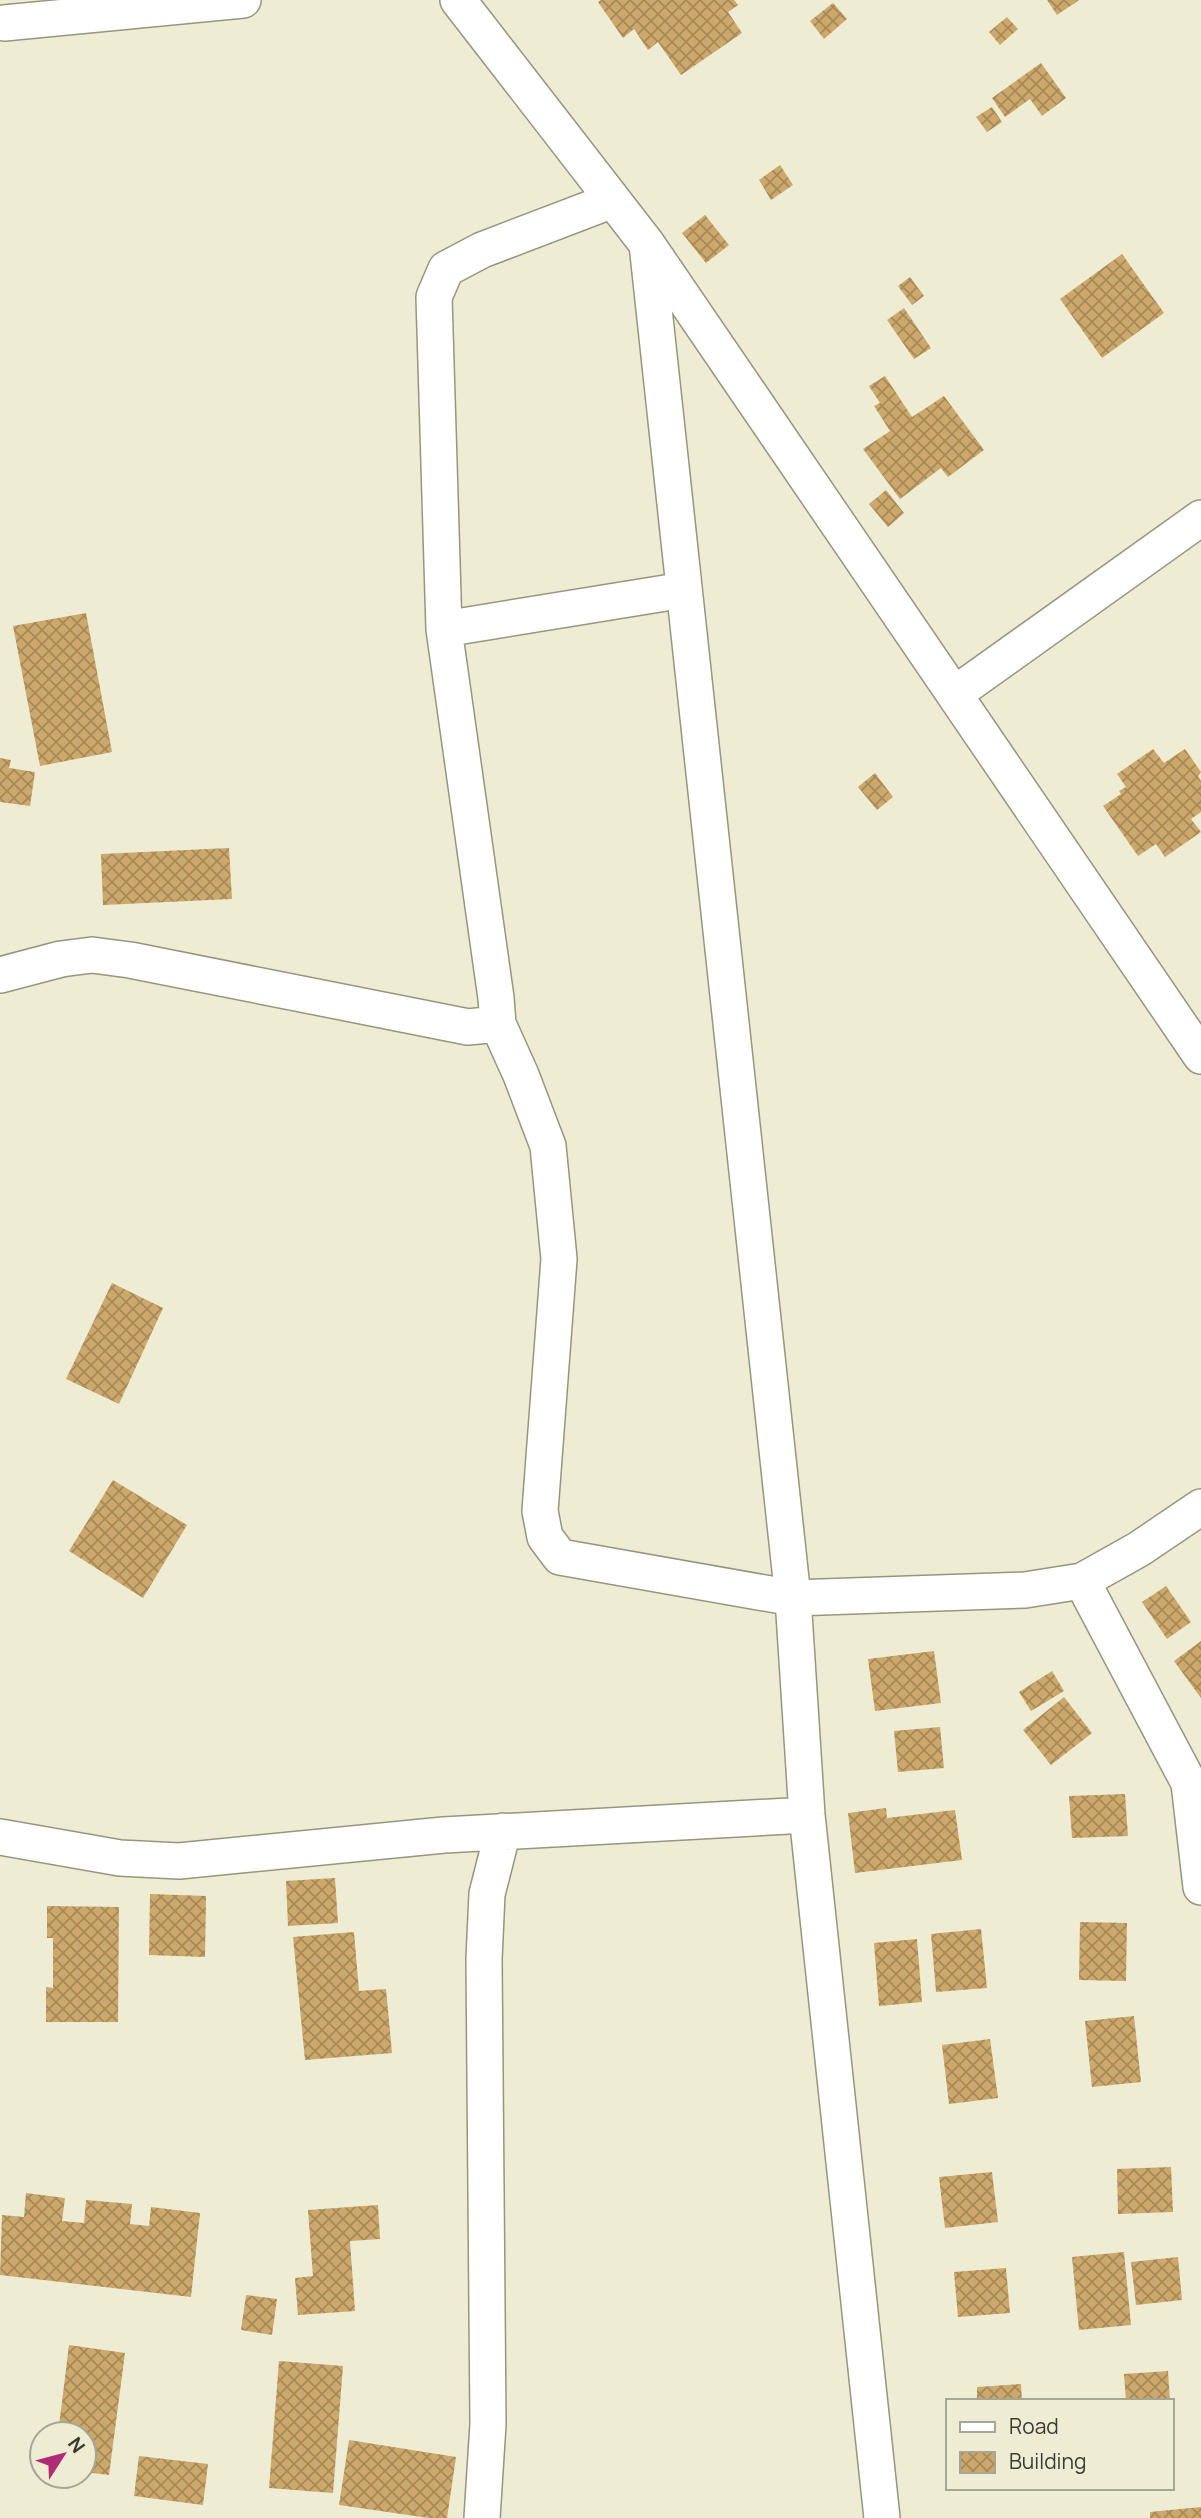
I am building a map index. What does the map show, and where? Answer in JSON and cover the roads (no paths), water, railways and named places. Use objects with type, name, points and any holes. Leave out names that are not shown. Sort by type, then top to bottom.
[{"type":"street","points":[[4,23],[243,0]]},
{"type":"street","points":[[458,0],[647,244],[956,693],[1201,1056]]},
{"type":"street","points":[[613,200],[482,250],[446,269],[434,297],[444,629],[498,1024],[548,1146],[559,1259],[540,1511],[545,1537],[560,1557],[793,1598],[1025,1590],[1082,1581],[1139,1549],[1201,1507]]},
{"type":"street","points":[[647,244],[793,1598],[807,1815],[882,2518]]},
{"type":"street","points":[[956,693],[1201,518]]},
{"type":"street","points":[[444,629],[684,590]]},
{"type":"street","points":[[0,975],[61,959],[92,956],[131,960],[468,1027],[498,1024]]},
{"type":"street","points":[[1082,1581],[1195,1791],[1201,1887]]},
{"type":"street","points":[[0,1837],[120,1858],[179,1861],[503,1831],[807,1815]]},
{"type":"street","points":[[482,2518],[488,2424],[484,1959],[487,1894],[503,1831]]}]
